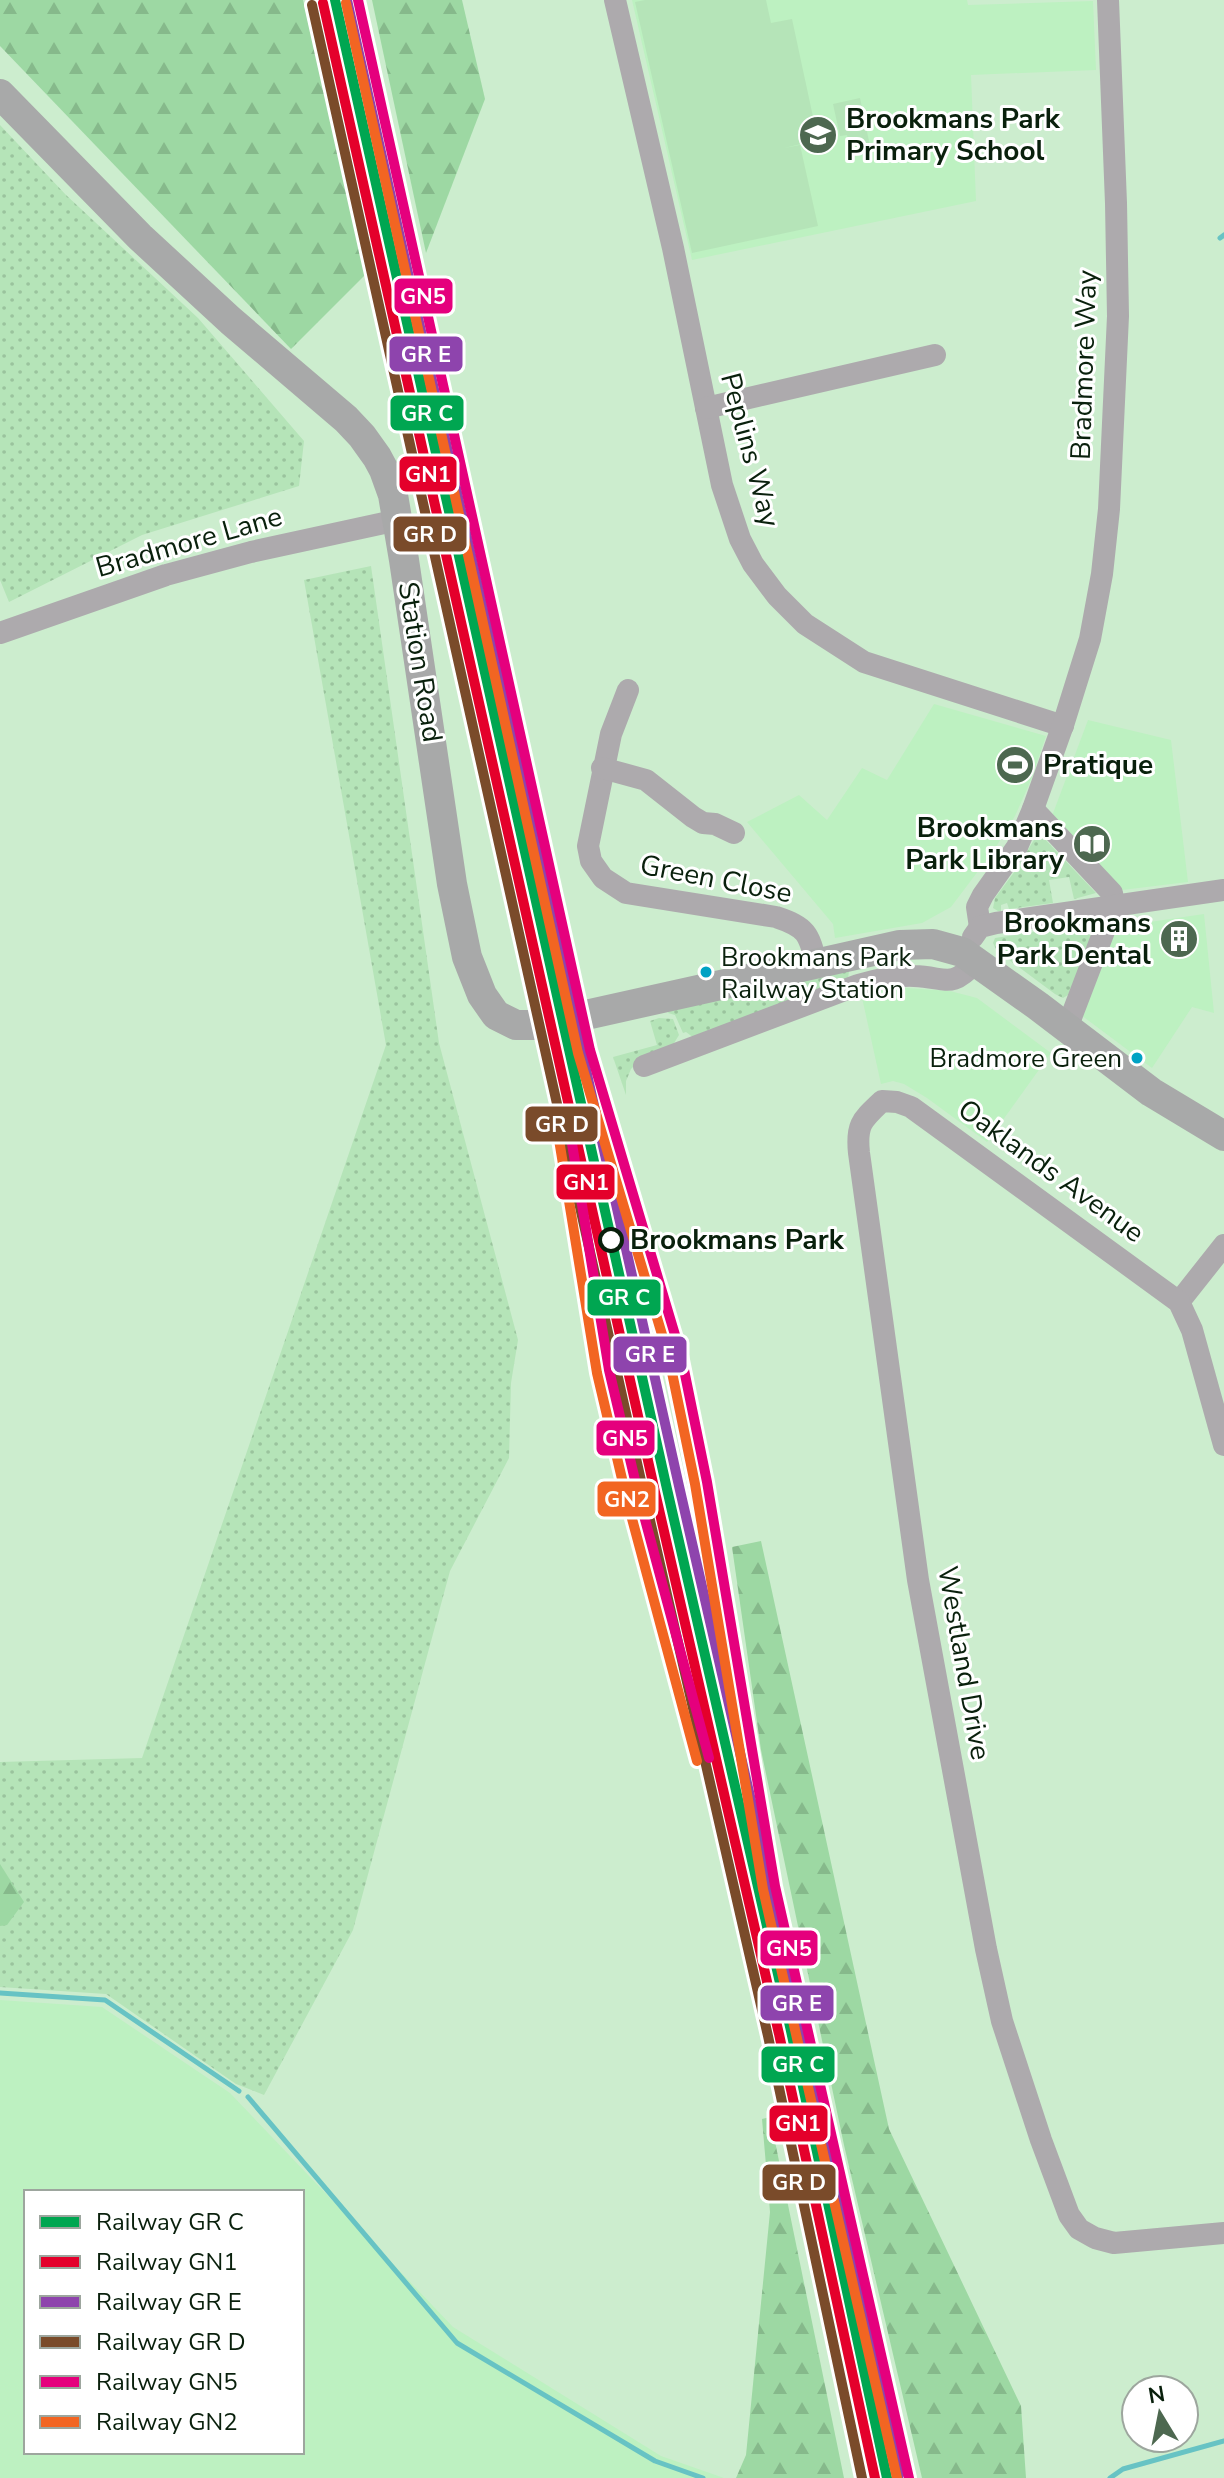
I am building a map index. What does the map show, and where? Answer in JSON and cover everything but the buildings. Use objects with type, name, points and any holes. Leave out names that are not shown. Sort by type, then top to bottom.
[{"type":"street","name":"Peplins Way","points":[[615,0],[673,248],[722,485],[740,539],[753,564],[777,596],[805,624],[864,662],[1063,726]]},
{"type":"street","name":"Bradmore Way","points":[[1063,726],[1090,639],[1102,574],[1109,509],[1118,316],[1108,0]]},
{"type":"street","name":"Station Road","points":[[0,94],[140,237],[362,436],[384,470],[398,520],[452,884],[467,957],[475,982],[490,1008],[516,1025],[541,1025],[816,963],[860,969]]},
{"type":"street","points":[[706,408],[935,355]]},
{"type":"street","name":"Bradmore Lane","points":[[0,633],[166,575],[251,552],[398,520]]},
{"type":"street","name":"Green Close","points":[[628,690],[602,768],[588,846],[591,861],[603,878],[626,893],[776,917],[796,923],[807,935],[816,963]]},
{"type":"street","points":[[969,957],[980,927],[977,907],[1017,847],[1063,726]]},
{"type":"street","name":"Green Close","points":[[602,768],[646,780],[693,817],[734,833]]},
{"type":"street","points":[[1033,809],[1112,893],[1114,905],[1067,1028]]},
{"type":"street","points":[[980,927],[1224,890]]},
{"type":"street","points":[[644,1066],[916,943],[933,944],[969,957],[1151,1092],[1224,1136]]},
{"type":"street","name":"Oaklands Avenue","points":[[882,1101],[911,1107],[1179,1302]]},
{"type":"street","name":"Westland Drive","points":[[882,1101],[862,1119],[857,1135],[918,1580],[1002,2021],[1051,2168],[1069,2215],[1079,2229],[1095,2238],[1114,2243],[1224,2233]]},
{"type":"street","points":[[1224,1245],[1179,1302],[1192,1330],[1224,1445]]},
{"type":"shaded area","name":"Brookmans Park Primary School","points":[[632,0],[967,0],[968,5],[1093,1],[1096,70],[971,75],[976,201],[692,260]]},
{"type":"shaded area","points":[[766,0],[771,23],[792,19],[818,140],[784,148],[800,145],[818,226],[692,253],[635,2]]},
{"type":"shaded area","points":[[860,98],[870,146],[851,150],[847,135],[840,136],[833,104]]},
{"type":"shaded area","points":[[0,125],[66,195],[198,318],[304,441],[299,486],[142,535],[9,602],[0,580]]},
{"type":"shaded area","points":[[371,566],[439,1043],[518,1340],[511,1383],[509,1458],[450,1571],[353,1930],[264,2095],[236,2084],[106,1994],[0,1987],[0,1762],[142,1758],[386,1045],[304,580]]},
{"type":"shaded area","points":[[934,704],[1046,736],[1031,780],[1015,816],[994,850],[951,907],[922,923],[835,938],[833,924],[747,822],[799,795],[827,820],[862,768],[887,780]]},
{"type":"shaded area","points":[[1088,720],[1171,740],[1188,882],[1122,890],[1052,816]]},
{"type":"shaded area","points":[[1040,834],[1096,893],[1074,899],[1069,877],[1049,880],[1053,903],[1009,909],[1007,903],[1001,905],[1001,911],[998,911],[993,908],[995,898]]},
{"type":"shaded area","points":[[1204,914],[1214,1013],[1192,1007],[1152,1068],[1081,1015],[1116,927]]},
{"type":"shaded area","points":[[1091,923],[1095,927],[1084,958],[1079,956],[1075,965],[1080,967],[1068,995],[1063,998],[997,951],[993,943],[995,938]]},
{"type":"shaded area","points":[[849,971],[848,979],[694,1038],[683,1033],[675,1015],[668,1013],[670,1010]]},
{"type":"shaded area","points":[[906,988],[950,991],[977,998],[1051,1053],[987,1142],[904,1084],[893,1081],[881,1084],[861,993]]},
{"type":"shaded area","points":[[673,1019],[679,1035],[671,1048],[639,1061],[631,1069],[626,1081],[626,1095],[613,1057],[657,1045],[650,1021]]},
{"type":"shaded area","points":[[0,2000],[102,2007],[230,2093],[453,2327],[661,2456],[724,2478],[0,2478]]},
{"type":"green space","points":[[0,0],[303,0],[367,273],[291,349],[0,46]]},
{"type":"green space","points":[[372,0],[462,0],[485,99],[426,253]]},
{"type":"green space","points":[[761,1541],[889,2129],[1021,2406],[1026,2478],[922,2478],[844,2145],[761,1750],[732,1547]]},
{"type":"green space","points":[[0,1864],[24,1902],[7,1925],[0,1926]]},
{"type":"green space","points":[[770,2117],[844,2478],[736,2478],[746,2455],[770,2212],[762,2119]]},
{"type":"waterway","points":[[1220,238],[1224,235]]},
{"type":"waterway","points":[[0,1993],[105,2000],[239,2091]]},
{"type":"waterway","points":[[248,2097],[457,2343],[655,2461],[703,2478]]},
{"type":"waterway","points":[[1110,2478],[1123,2469],[1224,2441]]},
{"type":"transit line","points":[[335,0],[791,2031],[887,2478]]},
{"type":"transit line","points":[[347,0],[803,2028],[899,2475]]},
{"type":"transit line","points":[[312,5],[768,2036],[862,2478]]},
{"type":"rail line","name":"GN5","points":[[358,0],[590,1050],[681,1355],[707,1482],[775,1886],[909,2478]]},
{"type":"rail line","name":"GN1","points":[[323,3],[779,2034],[875,2478]]},
{"type":"rail line","name":"GN2","points":[[346,3],[578,1053],[669,1358],[695,1484],[763,1889],[897,2478]]},
{"type":"rail line","name":"GN5","points":[[567,1113],[609,1370],[639,1497],[709,1758]]},
{"type":"rail line","name":"GN2","points":[[555,1115],[597,1373],[627,1500],[697,1761]]},
{"type":"place","name":"Brookmans Park Primary School","points":[[818,135]]},
{"type":"place","name":"Pratique","points":[[1015,765]]},
{"type":"place","name":"Brookmans Park Library","points":[[1092,844]]},
{"type":"place","name":"Brookmans Park Dental","points":[[1179,939]]},
{"type":"place","name":"Brookmans Park Railway Station","points":[[706,972]]},
{"type":"place","name":"Bradmore Green","points":[[1137,1058]]},
{"type":"place","name":"Brookmans Park","points":[[611,1240]]}]
